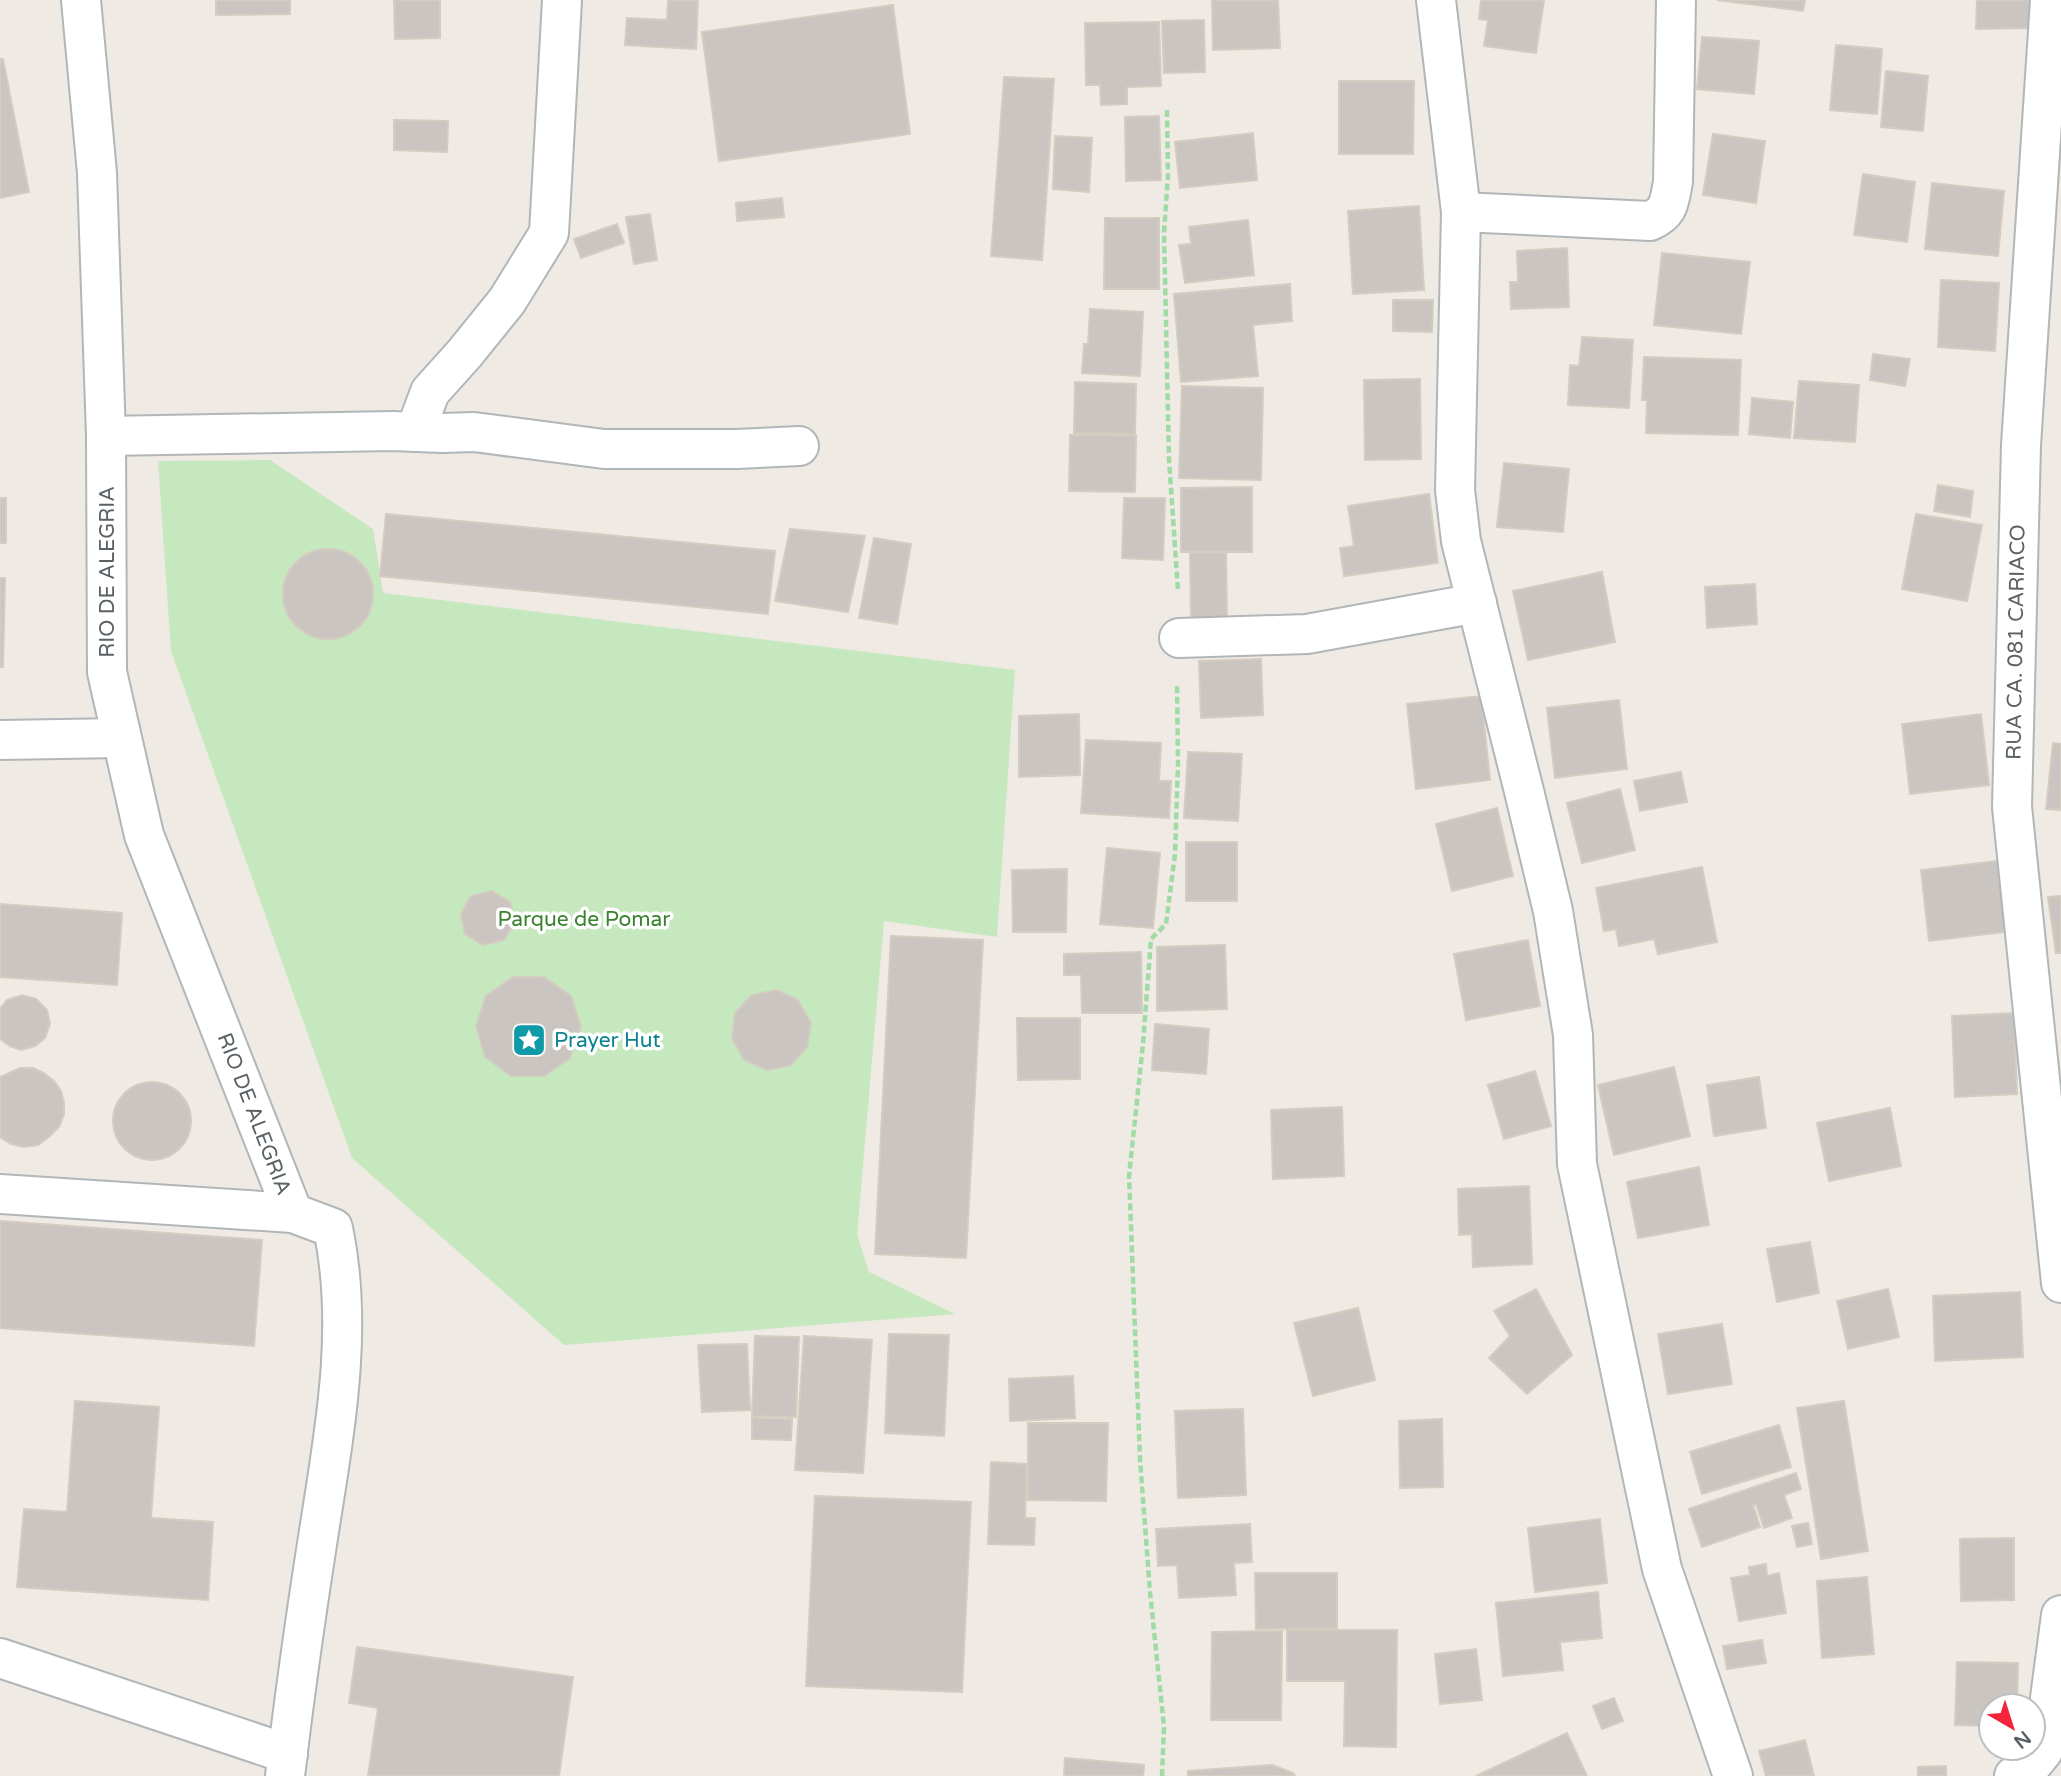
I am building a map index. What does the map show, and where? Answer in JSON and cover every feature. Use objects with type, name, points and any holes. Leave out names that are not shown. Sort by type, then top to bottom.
[{"type":"street","name":"RIO DE ALEGRIA","points":[[81,0],[97,173],[106,436],[107,672],[144,835],[293,1213],[333,1227],[339,1257],[342,1303],[339,1405],[303,1634],[286,1765]]},
{"type":"street","points":[[415,432],[430,392],[507,301],[549,233],[562,0]]},
{"type":"street","points":[[1436,0],[1461,212],[1455,490],[1461,541],[1553,911],[1573,1035],[1577,1164],[1662,1569],[1733,1776]]},
{"type":"street","points":[[1461,212],[1650,221],[1660,216],[1668,208],[1673,182],[1676,0]]},
{"type":"street","name":"RUA CA. 081 CARIACO","points":[[2050,0],[2021,445],[2012,807],[2061,1283]]},
{"type":"street","points":[[106,436],[474,432],[604,449],[799,446]]},
{"type":"street","points":[[1179,638],[1307,635],[1477,603]]},
{"type":"street","points":[[0,740],[121,738]]},
{"type":"street","points":[[0,1194],[293,1213]]},
{"type":"street","points":[[2014,1776],[2030,1767],[2043,1751],[2061,1615]]},
{"type":"street","points":[[0,1658],[286,1765]]},
{"type":"path","points":[[1162,1776],[1164,1727],[1140,1459],[1129,1176],[1151,939],[1166,925],[1175,855],[1179,638],[1169,445],[1164,232],[1168,176],[1167,110]]},
{"type":"green space","name":"Parque de Pomar","points":[[270,460],[373,529],[383,593],[1015,670],[997,937],[884,921],[857,1235],[869,1272],[955,1314],[564,1345],[352,1158],[171,651],[158,461]]},
{"type":"building","points":[[216,0],[290,0],[290,14],[216,15]]},
{"type":"building","points":[[394,0],[440,0],[440,38],[395,39]]},
{"type":"building","points":[[668,0],[698,0],[696,49],[625,45],[627,18],[667,20]]},
{"type":"building","points":[[1212,0],[1278,0],[1280,48],[1213,50]]},
{"type":"building","points":[[1481,0],[1544,0],[1536,53],[1484,46],[1488,20],[1479,19]]},
{"type":"building","points":[[1717,0],[1805,0],[1803,11]]},
{"type":"building","points":[[1977,0],[2033,0],[2033,28],[1976,29]]},
{"type":"building","points":[[893,5],[910,134],[719,161],[702,32]]},
{"type":"building","points":[[1204,20],[1205,72],[1164,73],[1162,21]]},
{"type":"building","points":[[1159,22],[1161,86],[1127,87],[1127,104],[1101,105],[1100,85],[1086,85],[1085,23]]},
{"type":"building","points":[[1702,37],[1759,41],[1754,94],[1697,89]]},
{"type":"building","points":[[1836,45],[1882,49],[1877,114],[1830,110]]},
{"type":"building","points":[[0,59],[3,59],[29,192],[0,198]]},
{"type":"building","points":[[1886,71],[1928,76],[1923,131],[1881,127]]},
{"type":"building","points":[[1004,77],[1054,79],[1042,260],[991,256]]},
{"type":"building","points":[[1339,81],[1414,81],[1413,154],[1339,154]]},
{"type":"building","points":[[1159,116],[1161,180],[1126,181],[1125,117]]},
{"type":"building","points":[[394,120],[448,121],[447,152],[394,150]]},
{"type":"building","points":[[1253,133],[1257,180],[1180,188],[1175,142]]},
{"type":"building","points":[[1713,134],[1765,141],[1756,203],[1703,195]]},
{"type":"building","points":[[1055,136],[1092,138],[1089,192],[1053,189]]},
{"type":"building","points":[[1863,174],[1915,182],[1907,242],[1854,235]]},
{"type":"building","points":[[1932,183],[2004,191],[1998,256],[1925,249]]},
{"type":"building","points":[[782,198],[784,217],[737,221],[736,203]]},
{"type":"building","points":[[1419,206],[1424,290],[1353,294],[1348,211]]},
{"type":"building","points":[[650,214],[657,260],[634,264],[626,217]]},
{"type":"building","points":[[1105,218],[1159,218],[1159,289],[1104,289]]},
{"type":"building","points":[[1248,220],[1254,275],[1185,283],[1179,245],[1191,244],[1189,227]]},
{"type":"building","points":[[617,224],[624,243],[581,258],[574,239]]},
{"type":"building","points":[[1567,248],[1569,307],[1511,309],[1510,282],[1518,282],[1517,251]]},
{"type":"building","points":[[1662,253],[1750,262],[1741,334],[1654,325]]},
{"type":"building","points":[[1941,280],[1999,283],[1995,351],[1938,347]]},
{"type":"building","points":[[1290,284],[1292,321],[1253,325],[1258,376],[1181,382],[1174,294]]},
{"type":"building","points":[[1393,300],[1433,300],[1432,332],[1393,331]]},
{"type":"building","points":[[1090,309],[1143,312],[1140,376],[1082,373],[1084,344],[1088,344]]},
{"type":"building","points":[[1582,337],[1633,340],[1629,408],[1568,405],[1570,365],[1579,366]]},
{"type":"building","points":[[1873,354],[1910,359],[1905,386],[1870,380]]},
{"type":"building","points":[[1644,357],[1741,360],[1738,435],[1646,433],[1647,400],[1642,400]]},
{"type":"building","points":[[1420,379],[1421,459],[1365,460],[1364,380]]},
{"type":"building","points":[[1799,381],[1859,385],[1855,442],[1794,438]]},
{"type":"building","points":[[1075,382],[1136,384],[1135,434],[1074,433]]},
{"type":"building","points":[[1182,386],[1263,388],[1261,480],[1179,478]]},
{"type":"building","points":[[1752,398],[1793,402],[1790,438],[1749,434]]},
{"type":"building","points":[[1070,435],[1136,435],[1135,492],[1069,491]]},
{"type":"building","points":[[1504,463],[1569,469],[1563,532],[1497,527]]},
{"type":"building","points":[[1938,485],[1973,491],[1970,517],[1934,511]]},
{"type":"building","points":[[1252,487],[1252,552],[1181,552],[1181,488]]},
{"type":"building","points":[[1429,494],[1438,563],[1344,576],[1340,548],[1354,546],[1348,506]]},
{"type":"building","points":[[0,498],[6,498],[6,543],[0,543]]},
{"type":"building","points":[[1124,498],[1165,498],[1163,560],[1122,558]]},
{"type":"building","points":[[386,514],[775,551],[768,614],[380,576]]},
{"type":"building","points":[[1916,514],[1982,525],[1967,601],[1902,589]]},
{"type":"building","points":[[790,529],[865,536],[848,612],[775,601]]},
{"type":"building","points":[[874,538],[911,544],[897,624],[859,618]]},
{"type":"building","points":[[328,549],[345,553],[360,562],[369,577],[373,594],[369,611],[360,626],[345,635],[328,639],[311,635],[296,626],[287,611],[283,594],[287,577],[296,562],[311,553]]},
{"type":"building","points":[[1190,552],[1226,552],[1227,618],[1191,619]]},
{"type":"building","points":[[1602,572],[1615,642],[1528,660],[1513,591]]},
{"type":"building","points":[[0,578],[5,578],[3,667],[0,667]]},
{"type":"building","points":[[1755,584],[1757,624],[1707,628],[1705,587]]},
{"type":"building","points":[[1261,659],[1263,715],[1201,718],[1199,661]]},
{"type":"building","points":[[1481,696],[1490,780],[1416,789],[1407,704]]},
{"type":"building","points":[[1619,700],[1627,769],[1555,778],[1547,708]]},
{"type":"building","points":[[1079,714],[1080,775],[1019,777],[1019,716]]},
{"type":"building","points":[[1981,714],[1989,785],[1910,794],[1902,724]]},
{"type":"building","points":[[1086,740],[1161,743],[1159,781],[1171,781],[1169,818],[1081,813]]},
{"type":"building","points":[[2053,743],[2061,744],[2061,810],[2046,809]]},
{"type":"building","points":[[1188,752],[1242,754],[1238,821],[1184,818]]},
{"type":"building","points":[[1681,772],[1687,802],[1640,811],[1634,781]]},
{"type":"building","points":[[1620,789],[1635,850],[1582,863],[1567,803]]},
{"type":"building","points":[[1497,808],[1513,876],[1452,891],[1436,824]]},
{"type":"building","points":[[1186,842],[1237,842],[1237,901],[1186,901]]},
{"type":"building","points":[[1107,848],[1160,853],[1153,928],[1100,924]]},
{"type":"building","points":[[2004,860],[2013,931],[1929,941],[1921,870]]},
{"type":"building","points":[[1702,867],[1717,942],[1658,954],[1654,939],[1619,946],[1616,929],[1604,931],[1596,888]]},
{"type":"building","points":[[1067,869],[1066,932],[1013,932],[1012,870]]},
{"type":"building","points":[[492,891],[510,902],[515,923],[504,940],[483,945],[465,934],[461,914],[471,896]]},
{"type":"building","points":[[2061,896],[2061,953],[2056,953],[2048,897]]},
{"type":"building","points":[[0,904],[122,913],[117,985],[0,977]]},
{"type":"building","points":[[891,936],[983,940],[966,1258],[875,1254]]},
{"type":"building","points":[[1528,940],[1540,1006],[1466,1020],[1454,954]]},
{"type":"building","points":[[1225,945],[1227,1009],[1157,1011],[1157,947]]},
{"type":"building","points":[[1141,952],[1142,1013],[1082,1013],[1081,975],[1064,975],[1064,954]]},
{"type":"building","points":[[513,977],[544,977],[571,996],[581,1027],[570,1058],[544,1076],[511,1076],[485,1057],[476,1026],[486,996]]},
{"type":"building","points":[[777,990],[798,1000],[811,1023],[807,1047],[791,1065],[767,1070],[744,1060],[732,1038],[735,1013],[752,995]]},
{"type":"building","points":[[22,995],[36,999],[47,1010],[50,1024],[45,1038],[35,1046],[21,1050],[0,1039],[0,1009],[7,1000]]},
{"type":"building","points":[[2014,1013],[2017,1094],[1955,1097],[1952,1016]]},
{"type":"building","points":[[1017,1018],[1080,1018],[1080,1079],[1018,1080]]},
{"type":"building","points":[[1155,1024],[1209,1029],[1206,1074],[1152,1070]]},
{"type":"building","points":[[1674,1067],[1690,1136],[1614,1155],[1598,1085]]},
{"type":"building","points":[[20,1068],[33,1068],[44,1073],[61,1091],[64,1103],[64,1114],[59,1127],[38,1145],[24,1147],[11,1144],[0,1137],[0,1077]]},
{"type":"building","points":[[1535,1071],[1551,1126],[1504,1139],[1488,1085]]},
{"type":"building","points":[[1759,1077],[1766,1128],[1714,1136],[1707,1085]]},
{"type":"building","points":[[152,1082],[167,1085],[184,1099],[191,1121],[188,1136],[174,1153],[152,1160],[137,1157],[120,1143],[113,1121],[116,1106],[130,1089]]},
{"type":"building","points":[[1342,1107],[1344,1176],[1273,1179],[1271,1110]]},
{"type":"building","points":[[1890,1108],[1901,1166],[1829,1181],[1817,1123]]},
{"type":"building","points":[[1699,1167],[1709,1225],[1638,1238],[1627,1182]]},
{"type":"building","points":[[1529,1186],[1532,1264],[1473,1267],[1472,1234],[1459,1235],[1458,1189]]},
{"type":"building","points":[[0,1221],[262,1240],[254,1346],[0,1328]]},
{"type":"building","points":[[1810,1242],[1819,1293],[1777,1302],[1767,1249]]},
{"type":"building","points":[[1536,1289],[1572,1355],[1527,1394],[1489,1358],[1510,1336],[1494,1311]]},
{"type":"building","points":[[1888,1289],[1899,1337],[1848,1349],[1837,1301]]},
{"type":"building","points":[[2020,1292],[2023,1357],[1935,1361],[1933,1296]]},
{"type":"building","points":[[1358,1308],[1375,1380],[1313,1396],[1294,1323]]},
{"type":"building","points":[[1722,1324],[1732,1384],[1668,1394],[1658,1334]]},
{"type":"building","points":[[889,1334],[949,1335],[944,1436],[885,1433]]},
{"type":"building","points":[[755,1336],[799,1337],[796,1417],[752,1416]]},
{"type":"building","points":[[804,1336],[872,1340],[863,1473],[795,1470]]},
{"type":"building","points":[[747,1344],[750,1410],[702,1412],[698,1345]]},
{"type":"building","points":[[1073,1376],[1075,1418],[1010,1421],[1009,1379]]},
{"type":"building","points":[[75,1401],[159,1407],[151,1518],[213,1522],[208,1600],[17,1587],[24,1509],[67,1512]]},
{"type":"building","points":[[1844,1401],[1868,1551],[1821,1559],[1797,1408]]},
{"type":"building","points":[[1243,1409],[1246,1495],[1178,1498],[1175,1411]]},
{"type":"building","points":[[752,1418],[792,1419],[791,1440],[752,1439]]},
{"type":"building","points":[[1442,1419],[1443,1487],[1400,1488],[1399,1421]]},
{"type":"building","points":[[1028,1423],[1108,1423],[1106,1501],[1028,1500]]},
{"type":"building","points":[[1779,1425],[1791,1467],[1702,1494],[1690,1452]]},
{"type":"building","points":[[991,1462],[1027,1464],[1025,1518],[1035,1518],[1034,1545],[988,1544]]},
{"type":"building","points":[[1796,1473],[1801,1489],[1784,1495],[1792,1518],[1764,1528],[1756,1504],[1753,1505],[1760,1527],[1702,1547],[1689,1509]]},
{"type":"building","points":[[815,1496],[971,1502],[962,1692],[806,1686]]},
{"type":"building","points":[[1600,1519],[1607,1583],[1535,1592],[1528,1528]]},
{"type":"building","points":[[1808,1523],[1812,1544],[1797,1547],[1792,1526]]},
{"type":"building","points":[[1250,1524],[1252,1562],[1234,1563],[1236,1595],[1179,1598],[1177,1565],[1158,1566],[1156,1529]]},
{"type":"building","points":[[2014,1538],[2014,1600],[1961,1601],[1960,1539]]},
{"type":"building","points":[[1766,1564],[1767,1576],[1779,1573],[1786,1613],[1739,1621],[1731,1578],[1750,1575],[1749,1567]]},
{"type":"building","points":[[1255,1573],[1337,1573],[1337,1628],[1256,1629]]},
{"type":"building","points":[[1867,1577],[1874,1654],[1822,1658],[1817,1581]]},
{"type":"building","points":[[1598,1592],[1602,1638],[1560,1642],[1563,1670],[1503,1676],[1496,1603]]},
{"type":"building","points":[[1287,1630],[1397,1630],[1396,1747],[1344,1746],[1345,1681],[1287,1681]]},
{"type":"building","points":[[1282,1631],[1281,1720],[1211,1720],[1212,1632]]},
{"type":"building","points":[[1762,1640],[1766,1663],[1727,1669],[1723,1646]]},
{"type":"building","points":[[357,1647],[573,1677],[559,1776],[368,1776],[378,1708],[349,1703]]},
{"type":"building","points":[[1476,1649],[1482,1700],[1440,1704],[1435,1654]]},
{"type":"building","points":[[1957,1662],[2018,1663],[2017,1692],[1977,1692],[1977,1726],[1955,1725]]},
{"type":"building","points":[[1614,1698],[1623,1721],[1602,1729],[1593,1706]]},
{"type":"building","points":[[1567,1733],[1587,1776],[1476,1776]]},
{"type":"building","points":[[1805,1740],[1814,1776],[1766,1776],[1759,1751]]},
{"type":"building","points":[[1065,1758],[1144,1765],[1143,1776],[1064,1776]]},
{"type":"building","points":[[1272,1765],[1295,1776],[1188,1776],[1188,1771]]},
{"type":"building","points":[[1946,1766],[1946,1776],[1918,1776],[1918,1767]]},
{"type":"place","name":"Prayer Hut","points":[[529,1040]]}]
